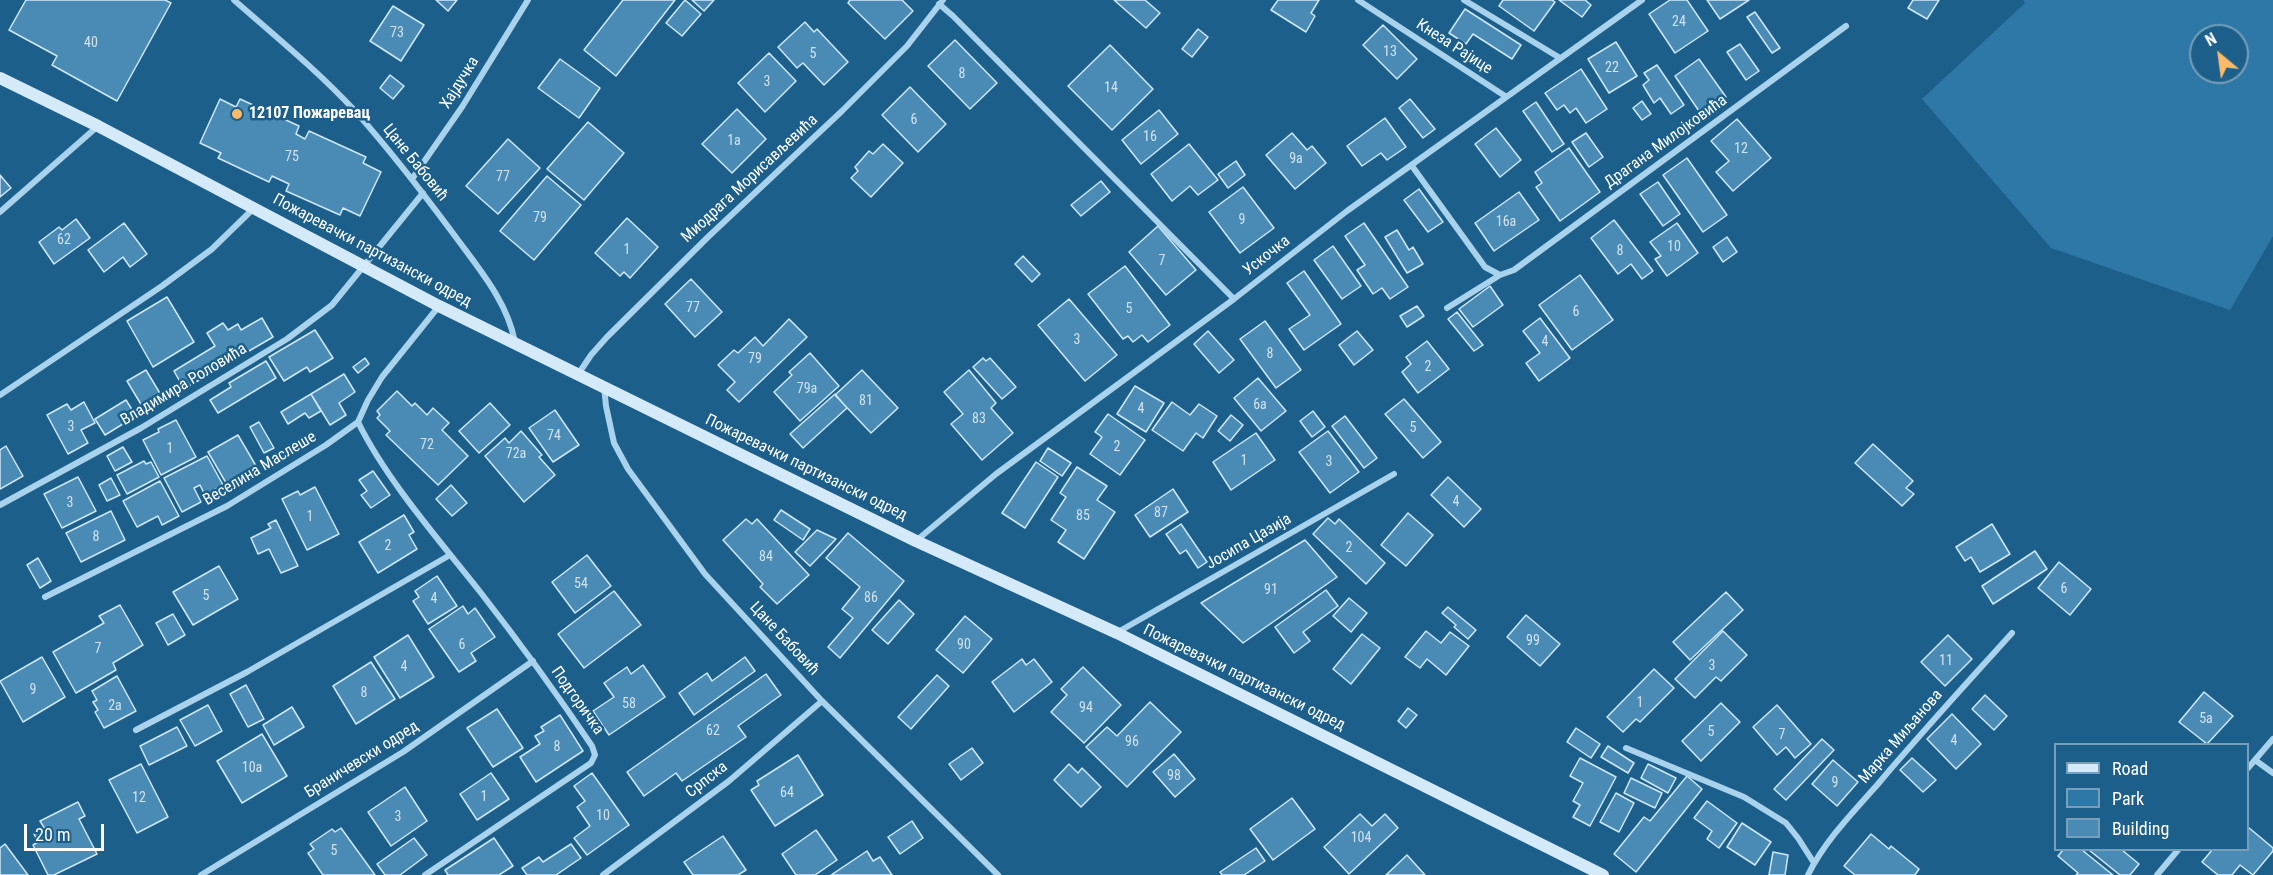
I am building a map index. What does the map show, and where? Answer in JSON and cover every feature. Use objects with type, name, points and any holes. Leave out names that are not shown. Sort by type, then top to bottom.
[{"type":"street","name":"Цане Бабовић","points":[[234,0],[353,109],[412,179],[495,290],[508,317],[515,342]]},
{"type":"street","name":"Хајдучка","points":[[412,179],[462,107],[528,0]]},
{"type":"street","name":"Кнеза Рајице","points":[[1358,0],[1505,96]]},
{"type":"street","points":[[1464,0],[1560,58]]},
{"type":"street","name":"Ускочка","points":[[916,541],[996,474],[1234,298],[1347,211],[1642,0]]},
{"type":"street","name":"Миодрага Морисављевића","points":[[579,373],[591,355],[624,320],[708,237],[808,144],[907,45],[941,2],[1234,298]]},
{"type":"street","name":"Драгана Милојковића","points":[[1447,308],[1500,275],[1514,270],[1846,27]]},
{"type":"street","name":"Пожаревачки партизански одред","points":[[0,78],[98,126],[439,306],[916,541],[1117,633],[1604,875]]},
{"type":"street","points":[[0,212],[98,126]]},
{"type":"street","points":[[1412,166],[1485,267],[1500,275]]},
{"type":"street","name":"Владимира Роловића","points":[[0,505],[141,428],[287,339],[332,305],[423,193]]},
{"type":"street","points":[[0,395],[212,249],[254,208]]},
{"type":"street","name":"Веселина Маслеше","points":[[45,597],[227,506],[326,445],[358,422],[382,377],[439,306]]},
{"type":"street","name":"Цане Бабовић","points":[[604,386],[609,428],[628,470],[705,574],[822,701],[998,875]]},
{"type":"street","name":"Подгоричка","points":[[358,422],[380,458],[450,555],[533,661],[592,746],[595,755],[591,763],[425,875]]},
{"type":"street","name":"Јосипа Цазија","points":[[1117,633],[1394,474]]},
{"type":"street","points":[[136,730],[247,672],[450,555]]},
{"type":"street","name":"Марка Миљанова","points":[[1808,875],[1814,863],[1854,811],[2012,633]]},
{"type":"street","name":"Браничевски одред","points":[[201,875],[403,752],[533,661]]},
{"type":"street","name":"Српска","points":[[603,875],[729,781],[822,701]]},
{"type":"street","points":[[2249,766],[2273,739]]},
{"type":"street","points":[[1626,747],[1744,797],[1786,823],[1814,863]]},
{"type":"street","points":[[2255,760],[2273,773]]},
{"type":"street","points":[[2157,875],[2176,851]]},
{"type":"green space","points":[[2023,0],[2273,0],[2273,236],[2230,310],[2051,248],[1922,99],[2025,3]]},
{"type":"building","points":[[26,0],[165,0],[171,3],[117,101],[52,65],[57,56],[9,30]]},
{"type":"building","points":[[436,0],[457,0],[448,11]]},
{"type":"building","points":[[623,0],[675,0],[616,76],[584,50]]},
{"type":"building","points":[[685,0],[701,14],[682,36],[666,23]]},
{"type":"building","points":[[692,0],[714,0],[704,11]]},
{"type":"building","points":[[850,0],[902,0],[913,11],[885,39],[848,3]]},
{"type":"building","points":[[1114,0],[1145,0],[1160,13],[1146,28]]},
{"type":"building","points":[[1278,0],[1319,0],[1311,13],[1315,16],[1306,32],[1271,10]]},
{"type":"building","points":[[1503,0],[1552,0],[1555,2],[1534,31],[1499,6]]},
{"type":"building","points":[[1559,0],[1585,0],[1591,5],[1582,17]]},
{"type":"building","points":[[1670,0],[1687,0],[1708,31],[1675,53],[1649,14]]},
{"type":"building","points":[[1707,0],[1749,0],[1720,19]]},
{"type":"building","points":[[1913,0],[1939,0],[1927,19],[1908,8]]},
{"type":"building","points":[[393,6],[424,25],[401,61],[370,41]]},
{"type":"building","points":[[1465,9],[1521,45],[1512,59],[1473,34],[1466,44],[1449,33]]},
{"type":"building","points":[[1755,12],[1780,48],[1772,53],[1747,17]]},
{"type":"building","points":[[805,22],[814,32],[817,29],[848,62],[824,85],[803,63],[797,68],[778,47]]},
{"type":"building","points":[[1383,25],[1417,59],[1397,79],[1363,45]]},
{"type":"building","points":[[1198,29],[1208,37],[1192,57],[1182,49]]},
{"type":"building","points":[[955,40],[997,83],[970,109],[928,66]]},
{"type":"building","points":[[1616,42],[1637,76],[1609,93],[1588,59]]},
{"type":"building","points":[[1740,44],[1759,71],[1746,80],[1727,52]]},
{"type":"building","points":[[1110,45],[1153,89],[1112,130],[1068,86]]},
{"type":"building","points":[[769,53],[796,81],[765,112],[738,83]]},
{"type":"building","points":[[560,59],[600,88],[579,118],[538,88]]},
{"type":"building","points":[[1699,59],[1726,97],[1701,114],[1675,76]]},
{"type":"building","points":[[1657,65],[1684,105],[1671,114],[1660,98],[1654,103],[1643,85],[1649,80],[1644,73]]},
{"type":"building","points":[[1581,69],[1607,109],[1586,123],[1576,108],[1570,113],[1564,105],[1557,110],[1545,93]]},
{"type":"building","points":[[390,75],[404,86],[393,99],[380,88]]},
{"type":"building","points":[[910,87],[946,124],[918,152],[882,115]]},
{"type":"building","points":[[220,99],[236,107],[240,99],[299,126],[296,134],[305,139],[309,131],[366,157],[363,163],[381,172],[360,216],[343,208],[340,215],[286,191],[289,184],[272,176],[269,182],[218,158],[221,153],[200,143]]},
{"type":"building","points":[[1410,99],[1435,129],[1423,138],[1399,108]]},
{"type":"building","points":[[1642,101],[1651,114],[1642,120],[1633,108]]},
{"type":"building","points":[[1536,102],[1564,144],[1552,152],[1523,111]]},
{"type":"building","points":[[737,109],[766,139],[732,173],[702,144]]},
{"type":"building","points":[[1159,110],[1178,134],[1141,164],[1122,140]]},
{"type":"building","points":[[1385,118],[1406,147],[1387,160],[1381,153],[1362,166],[1347,146]]},
{"type":"building","points":[[1737,119],[1771,158],[1733,191],[1716,172],[1729,161],[1711,141]]},
{"type":"building","points":[[588,122],[624,153],[584,200],[547,169]]},
{"type":"building","points":[[1496,128],[1521,160],[1500,177],[1475,144]]},
{"type":"building","points":[[1292,133],[1307,150],[1312,146],[1326,163],[1295,189],[1266,155]]},
{"type":"building","points":[[1586,133],[1603,157],[1589,167],[1572,142]]},
{"type":"building","points":[[508,139],[540,168],[498,214],[466,186]]},
{"type":"building","points":[[883,144],[903,163],[871,197],[851,178],[858,171],[855,167],[869,151],[873,154]]},
{"type":"building","points":[[1189,144],[1218,180],[1198,195],[1190,186],[1172,201],[1151,174]]},
{"type":"building","points":[[1569,148],[1600,192],[1560,221],[1536,187],[1542,183],[1535,172]]},
{"type":"building","points":[[1687,158],[1727,215],[1703,232],[1663,175]]},
{"type":"building","points":[[1236,161],[1245,175],[1228,188],[1218,174]]},
{"type":"building","points":[[0,175],[11,188],[0,197]]},
{"type":"building","points":[[547,176],[581,205],[534,260],[500,231]]},
{"type":"building","points":[[1101,181],[1110,192],[1081,216],[1071,205]]},
{"type":"building","points":[[1658,182],[1680,214],[1663,226],[1640,194]]},
{"type":"building","points":[[1243,187],[1274,228],[1240,253],[1209,212]]},
{"type":"building","points":[[1419,189],[1443,222],[1428,232],[1404,200]]},
{"type":"building","points":[[1519,192],[1539,220],[1494,251],[1475,223]]},
{"type":"building","points":[[627,218],[658,247],[630,278],[624,272],[620,276],[595,253]]},
{"type":"building","points":[[76,219],[90,238],[54,264],[39,242],[59,227],[62,230]]},
{"type":"building","points":[[1614,220],[1653,271],[1642,279],[1631,264],[1618,274],[1591,238]]},
{"type":"building","points":[[124,223],[147,254],[130,267],[123,257],[104,272],[88,250]]},
{"type":"building","points":[[1364,223],[1408,287],[1390,299],[1382,288],[1373,294],[1357,270],[1365,265],[1345,236]]},
{"type":"building","points":[[1677,223],[1698,253],[1667,276],[1655,259],[1661,256],[1650,242]]},
{"type":"building","points":[[1158,226],[1196,270],[1166,295],[1129,252]]},
{"type":"building","points":[[1397,230],[1409,250],[1413,247],[1423,264],[1407,273],[1385,237]]},
{"type":"building","points":[[1727,237],[1737,252],[1723,262],[1713,247]]},
{"type":"building","points":[[1333,246],[1361,286],[1342,299],[1314,260]]},
{"type":"building","points":[[1023,256],[1040,274],[1032,282],[1015,264]]},
{"type":"building","points":[[1125,266],[1170,325],[1148,342],[1142,335],[1133,342],[1128,336],[1123,339],[1088,294]]},
{"type":"building","points":[[1304,271],[1341,324],[1304,350],[1289,329],[1310,315],[1287,283]]},
{"type":"building","points":[[1580,275],[1613,320],[1572,350],[1539,305]]},
{"type":"building","points":[[691,279],[722,312],[695,337],[665,304]]},
{"type":"building","points":[[1490,286],[1503,305],[1473,327],[1459,309]]},
{"type":"building","points":[[167,297],[194,342],[153,367],[127,321]]},
{"type":"building","points":[[1069,299],[1117,355],[1085,381],[1038,325]]},
{"type":"building","points":[[1417,306],[1424,316],[1407,327],[1400,316]]},
{"type":"building","points":[[1457,312],[1483,345],[1474,351],[1448,319]]},
{"type":"building","points":[[262,318],[273,337],[184,389],[174,371],[215,346],[207,333],[223,323],[228,330],[238,324],[241,330]]},
{"type":"building","points":[[1540,318],[1570,358],[1539,381],[1526,363],[1540,353],[1523,331]]},
{"type":"building","points":[[789,319],[807,337],[739,402],[727,390],[735,382],[718,365],[734,350],[738,353],[755,337],[763,346]]},
{"type":"building","points":[[1265,321],[1301,370],[1276,388],[1240,339]]},
{"type":"building","points":[[315,330],[333,358],[310,372],[307,367],[284,381],[269,357]]},
{"type":"building","points":[[1208,331],[1234,360],[1219,373],[1194,344]]},
{"type":"building","points":[[1357,331],[1373,350],[1354,365],[1339,345]]},
{"type":"building","points":[[1427,341],[1449,369],[1418,393],[1402,372],[1411,364],[1406,357]]},
{"type":"building","points":[[810,353],[839,386],[800,421],[774,392],[792,375],[789,372]]},
{"type":"building","points":[[365,358],[369,364],[358,373],[353,367]]},
{"type":"building","points":[[983,358],[986,361],[990,358],[1016,387],[1002,399],[973,367]]},
{"type":"building","points":[[266,361],[276,378],[218,413],[210,400],[231,387],[229,383]]},
{"type":"building","points":[[146,370],[164,400],[145,411],[127,381]]},
{"type":"building","points":[[862,370],[898,408],[871,433],[835,395]]},
{"type":"building","points":[[969,370],[996,403],[991,408],[1013,433],[982,460],[951,424],[963,414],[944,392]]},
{"type":"building","points":[[344,374],[355,392],[339,403],[346,415],[330,425],[311,394]]},
{"type":"building","points":[[1258,378],[1286,411],[1261,431],[1234,398]]},
{"type":"building","points":[[1135,386],[1164,403],[1146,432],[1117,414]]},
{"type":"building","points":[[397,391],[412,406],[415,403],[427,415],[433,408],[449,423],[442,430],[468,456],[438,485],[386,435],[390,431],[377,418],[380,415],[377,411]]},
{"type":"building","points":[[311,394],[321,411],[309,418],[305,413],[288,424],[281,412]]},
{"type":"building","points":[[835,394],[847,408],[803,448],[790,434]]},
{"type":"building","points":[[1404,399],[1441,442],[1423,458],[1385,414]]},
{"type":"building","points":[[126,400],[136,416],[105,435],[95,419]]},
{"type":"building","points":[[84,402],[95,423],[81,430],[88,443],[68,454],[47,415],[67,404],[71,410]]},
{"type":"building","points":[[1172,402],[1190,415],[1199,404],[1217,416],[1203,438],[1196,433],[1183,451],[1152,430]]},
{"type":"building","points":[[490,403],[510,425],[479,453],[459,431]]},
{"type":"building","points":[[555,410],[579,445],[553,462],[529,428]]},
{"type":"building","points":[[1313,411],[1325,427],[1312,437],[1300,421]]},
{"type":"building","points":[[1108,414],[1145,440],[1120,475],[1090,454],[1102,437],[1095,432]]},
{"type":"building","points":[[1231,415],[1243,425],[1230,441],[1218,431]]},
{"type":"building","points":[[1345,416],[1377,458],[1364,468],[1332,426]]},
{"type":"building","points":[[176,420],[196,457],[161,475],[143,440]]},
{"type":"building","points":[[259,422],[274,448],[264,453],[250,427]]},
{"type":"building","points":[[521,431],[542,455],[539,457],[555,475],[524,502],[485,456],[505,438],[509,443]]},
{"type":"building","points":[[1328,431],[1359,472],[1330,493],[1299,452]]},
{"type":"building","points":[[1256,433],[1275,460],[1231,490],[1213,462]]},
{"type":"building","points":[[238,435],[259,471],[229,488],[208,452]]},
{"type":"building","points":[[1873,444],[1913,481],[1906,488],[1914,494],[1902,506],[1855,463]]},
{"type":"building","points":[[6,446],[23,476],[0,489],[0,450]]},
{"type":"building","points":[[123,447],[132,462],[115,471],[107,456]]},
{"type":"building","points":[[1048,448],[1071,463],[1062,476],[1040,461]]},
{"type":"building","points":[[207,456],[223,485],[205,495],[200,485],[194,488],[201,502],[182,512],[164,478]]},
{"type":"building","points":[[144,461],[146,464],[151,462],[159,477],[127,494],[117,475]]},
{"type":"building","points":[[1036,462],[1058,477],[1025,528],[1002,513]]},
{"type":"building","points":[[1077,467],[1107,486],[1097,500],[1115,512],[1084,559],[1058,542],[1066,530],[1051,520],[1066,497],[1060,493]]},
{"type":"building","points":[[373,471],[390,495],[371,508],[361,495],[367,491],[359,480]]},
{"type":"building","points":[[78,477],[96,511],[62,528],[44,494]]},
{"type":"building","points":[[1448,477],[1481,509],[1464,527],[1431,495]]},
{"type":"building","points":[[111,478],[120,495],[107,501],[99,485]]},
{"type":"building","points":[[160,481],[179,516],[162,525],[158,516],[137,527],[123,501]]},
{"type":"building","points":[[451,485],[467,503],[452,516],[436,499]]},
{"type":"building","points":[[315,487],[339,534],[307,550],[282,499],[298,491],[300,495]]},
{"type":"building","points":[[1173,489],[1188,512],[1150,537],[1135,515]]},
{"type":"building","points":[[781,510],[810,529],[803,540],[774,520]]},
{"type":"building","points":[[111,511],[125,540],[81,562],[66,533]]},
{"type":"building","points":[[1408,513],[1433,535],[1406,566],[1381,545]]},
{"type":"building","points":[[404,515],[414,532],[409,535],[417,549],[378,573],[359,542]]},
{"type":"building","points":[[1328,518],[1335,524],[1339,519],[1385,563],[1366,584],[1313,534]]},
{"type":"building","points":[[746,519],[752,524],[757,519],[809,575],[777,604],[760,587],[763,584],[723,540]]},
{"type":"building","points":[[276,520],[298,566],[281,573],[269,549],[258,554],[251,538],[271,528],[268,524]]},
{"type":"building","points":[[1181,524],[1207,562],[1198,568],[1186,550],[1180,554],[1166,534]]},
{"type":"building","points":[[1992,524],[2010,554],[1980,572],[1971,557],[1965,561],[1956,547]]},
{"type":"building","points":[[817,530],[836,539],[810,566],[795,552]]},
{"type":"building","points":[[848,533],[904,581],[840,658],[828,647],[853,618],[842,609],[860,587],[826,558]]},
{"type":"building","points":[[1305,540],[1337,577],[1243,643],[1201,603]]},
{"type":"building","points":[[2035,551],[2047,569],[1993,604],[1982,586]]},
{"type":"building","points":[[587,555],[611,586],[575,613],[552,582]]},
{"type":"building","points":[[38,558],[51,581],[40,588],[27,565]]},
{"type":"building","points":[[2059,562],[2091,589],[2070,615],[2038,588]]},
{"type":"building","points":[[219,566],[238,599],[193,625],[173,592]]},
{"type":"building","points":[[437,576],[457,606],[428,624],[413,601],[419,597],[415,591]]},
{"type":"building","points":[[1326,590],[1338,606],[1303,632],[1310,641],[1294,653],[1275,627]]},
{"type":"building","points":[[614,591],[641,625],[584,668],[558,634]]},
{"type":"building","points":[[1726,592],[1743,610],[1690,660],[1673,642]]},
{"type":"building","points":[[1349,598],[1367,613],[1351,632],[1333,616]]},
{"type":"building","points":[[899,600],[914,614],[888,644],[872,630]]},
{"type":"building","points":[[120,605],[143,645],[113,663],[116,670],[76,693],[53,652],[104,623],[99,616]]},
{"type":"building","points":[[463,606],[468,614],[475,608],[495,637],[471,653],[476,661],[459,672],[429,629]]},
{"type":"building","points":[[1448,607],[1476,630],[1468,639],[1442,613]]},
{"type":"building","points":[[173,614],[185,635],[168,645],[156,623]]},
{"type":"building","points":[[1526,615],[1560,644],[1540,666],[1507,637]]},
{"type":"building","points":[[965,616],[992,639],[963,673],[936,650]]},
{"type":"building","points":[[1426,631],[1441,643],[1450,632],[1469,646],[1446,675],[1427,659],[1420,668],[1405,657]]},
{"type":"building","points":[[1723,631],[1747,655],[1721,681],[1716,677],[1695,698],[1675,679]]},
{"type":"building","points":[[1362,634],[1380,648],[1351,684],[1333,669]]},
{"type":"building","points":[[408,635],[434,677],[400,698],[374,657]]},
{"type":"building","points":[[1948,635],[1972,659],[1945,686],[1921,662]]},
{"type":"building","points":[[42,657],[65,697],[23,722],[0,681]]},
{"type":"building","points":[[745,657],[755,671],[694,715],[679,693],[707,673],[712,681]]},
{"type":"building","points":[[1022,659],[1026,665],[1034,659],[1052,682],[1014,712],[992,682]]},
{"type":"building","points":[[371,662],[395,699],[356,724],[333,686]]},
{"type":"building","points":[[643,665],[665,697],[609,735],[593,711],[614,697],[604,683],[627,667],[631,674]]},
{"type":"building","points":[[1083,667],[1121,705],[1084,743],[1051,712],[1067,695],[1061,689]]},
{"type":"building","points":[[1654,669],[1674,688],[1640,722],[1636,719],[1623,732],[1607,717]]},
{"type":"building","points":[[766,674],[781,695],[738,726],[746,737],[682,781],[676,773],[644,796],[627,772]]},
{"type":"building","points":[[937,675],[949,686],[911,729],[898,717]]},
{"type":"building","points":[[117,676],[136,711],[104,728],[95,712],[98,710],[93,702],[97,700],[92,691]]},
{"type":"building","points":[[246,685],[264,719],[248,727],[230,694]]},
{"type":"building","points":[[2204,692],[2233,716],[2208,743],[2179,722]]},
{"type":"building","points":[[1985,695],[2007,716],[1994,730],[1972,709]]},
{"type":"building","points":[[1150,702],[1181,732],[1127,787],[1086,747],[1107,727],[1117,736]]},
{"type":"building","points":[[1721,703],[1740,722],[1701,761],[1682,741]]},
{"type":"building","points":[[208,705],[222,731],[195,746],[180,720]]},
{"type":"building","points":[[1777,705],[1811,744],[1795,758],[1786,747],[1777,755],[1753,727]]},
{"type":"building","points":[[292,707],[304,727],[274,745],[263,725]]},
{"type":"building","points":[[1408,708],[1417,715],[1406,728],[1398,721]]},
{"type":"building","points":[[497,709],[523,748],[493,767],[467,728]]},
{"type":"building","points":[[1952,714],[1981,744],[1956,769],[1927,739]]},
{"type":"building","points":[[560,715],[583,751],[536,782],[520,757],[540,744],[535,736],[544,731],[541,727]]},
{"type":"building","points":[[177,727],[187,746],[149,765],[140,746]]},
{"type":"building","points":[[1576,728],[1600,744],[1591,758],[1567,742]]},
{"type":"building","points":[[262,734],[287,776],[242,803],[217,761]]},
{"type":"building","points":[[1822,739],[1834,750],[1786,800],[1774,789]]},
{"type":"building","points":[[1608,746],[1634,763],[1628,773],[1601,757]]},
{"type":"building","points":[[972,748],[983,763],[961,780],[949,764]]},
{"type":"building","points":[[1174,754],[1195,779],[1175,797],[1153,772]]},
{"type":"building","points":[[798,755],[823,795],[775,826],[751,790],[759,785],[757,781]]},
{"type":"building","points":[[1580,758],[1616,777],[1590,826],[1573,817],[1580,805],[1573,801],[1583,783],[1570,776]]},
{"type":"building","points":[[1912,758],[1936,780],[1923,792],[1900,770]]},
{"type":"building","points":[[1833,760],[1858,782],[1837,806],[1812,784]]},
{"type":"building","points":[[141,764],[168,817],[137,833],[109,780]]},
{"type":"building","points":[[1069,764],[1078,773],[1082,768],[1101,787],[1081,807],[1054,780]]},
{"type":"building","points":[[1648,764],[1676,778],[1668,793],[1641,778]]},
{"type":"building","points":[[491,773],[509,799],[477,820],[460,794]]},
{"type":"building","points":[[592,773],[629,825],[587,855],[574,838],[590,826],[577,807],[585,801],[574,786]]},
{"type":"building","points":[[1687,776],[1702,789],[1636,872],[1614,854],[1644,817],[1650,821]]},
{"type":"building","points":[[1631,778],[1662,793],[1655,808],[1624,793]]},
{"type":"building","points":[[405,787],[427,821],[391,846],[368,812]]},
{"type":"building","points":[[1616,793],[1634,803],[1619,832],[1600,822]]},
{"type":"building","points":[[1292,798],[1315,829],[1273,860],[1250,829]]},
{"type":"building","points":[[1707,801],[1737,823],[1719,848],[1707,839],[1712,831],[1694,818]]},
{"type":"building","points":[[78,802],[85,816],[79,819],[97,854],[54,875],[48,875],[33,845],[38,842],[34,834],[45,829],[40,821]]},
{"type":"building","points":[[1360,814],[1372,826],[1385,814],[1398,828],[1349,874],[1324,847]]},
{"type":"building","points":[[912,821],[923,838],[900,854],[888,837]]},
{"type":"building","points":[[1742,823],[1771,842],[1755,865],[1727,847]]},
{"type":"building","points":[[341,828],[375,875],[323,875],[308,853],[314,849],[310,844],[332,829],[335,832]]},
{"type":"building","points":[[2249,828],[2273,848],[2253,875],[2240,865],[2232,875],[2218,875],[2202,862],[2211,851],[2249,851]]},
{"type":"building","points":[[816,830],[837,860],[815,875],[796,875],[782,854]]},
{"type":"building","points":[[1871,834],[1889,849],[1891,846],[1919,869],[1915,875],[1855,875],[1844,866]]},
{"type":"building","points":[[723,836],[746,870],[738,875],[693,875],[684,862]]},
{"type":"building","points":[[414,838],[427,855],[400,875],[385,875],[377,864]]},
{"type":"building","points":[[494,838],[513,866],[499,875],[448,875],[445,870]]},
{"type":"building","points":[[5,844],[28,875],[0,875],[0,848]]},
{"type":"building","points":[[571,844],[581,858],[556,875],[527,875],[522,868],[539,857],[543,862]]},
{"type":"building","points":[[1256,848],[1265,861],[1244,875],[1222,875],[1220,872]]},
{"type":"building","points":[[867,851],[873,861],[880,857],[892,875],[831,875]]},
{"type":"building","points":[[2062,851],[2083,851],[2113,875],[2076,875],[2078,873],[2058,856]]},
{"type":"building","points":[[2090,851],[2123,851],[2139,864],[2130,875],[2120,875]]},
{"type":"building","points":[[1773,852],[1788,855],[1785,875],[1769,875]]},
{"type":"building","points":[[1407,855],[1425,875],[1386,875]]},
{"type":"place","name":"12107 Пожаревац","points":[[237,114]]}]
